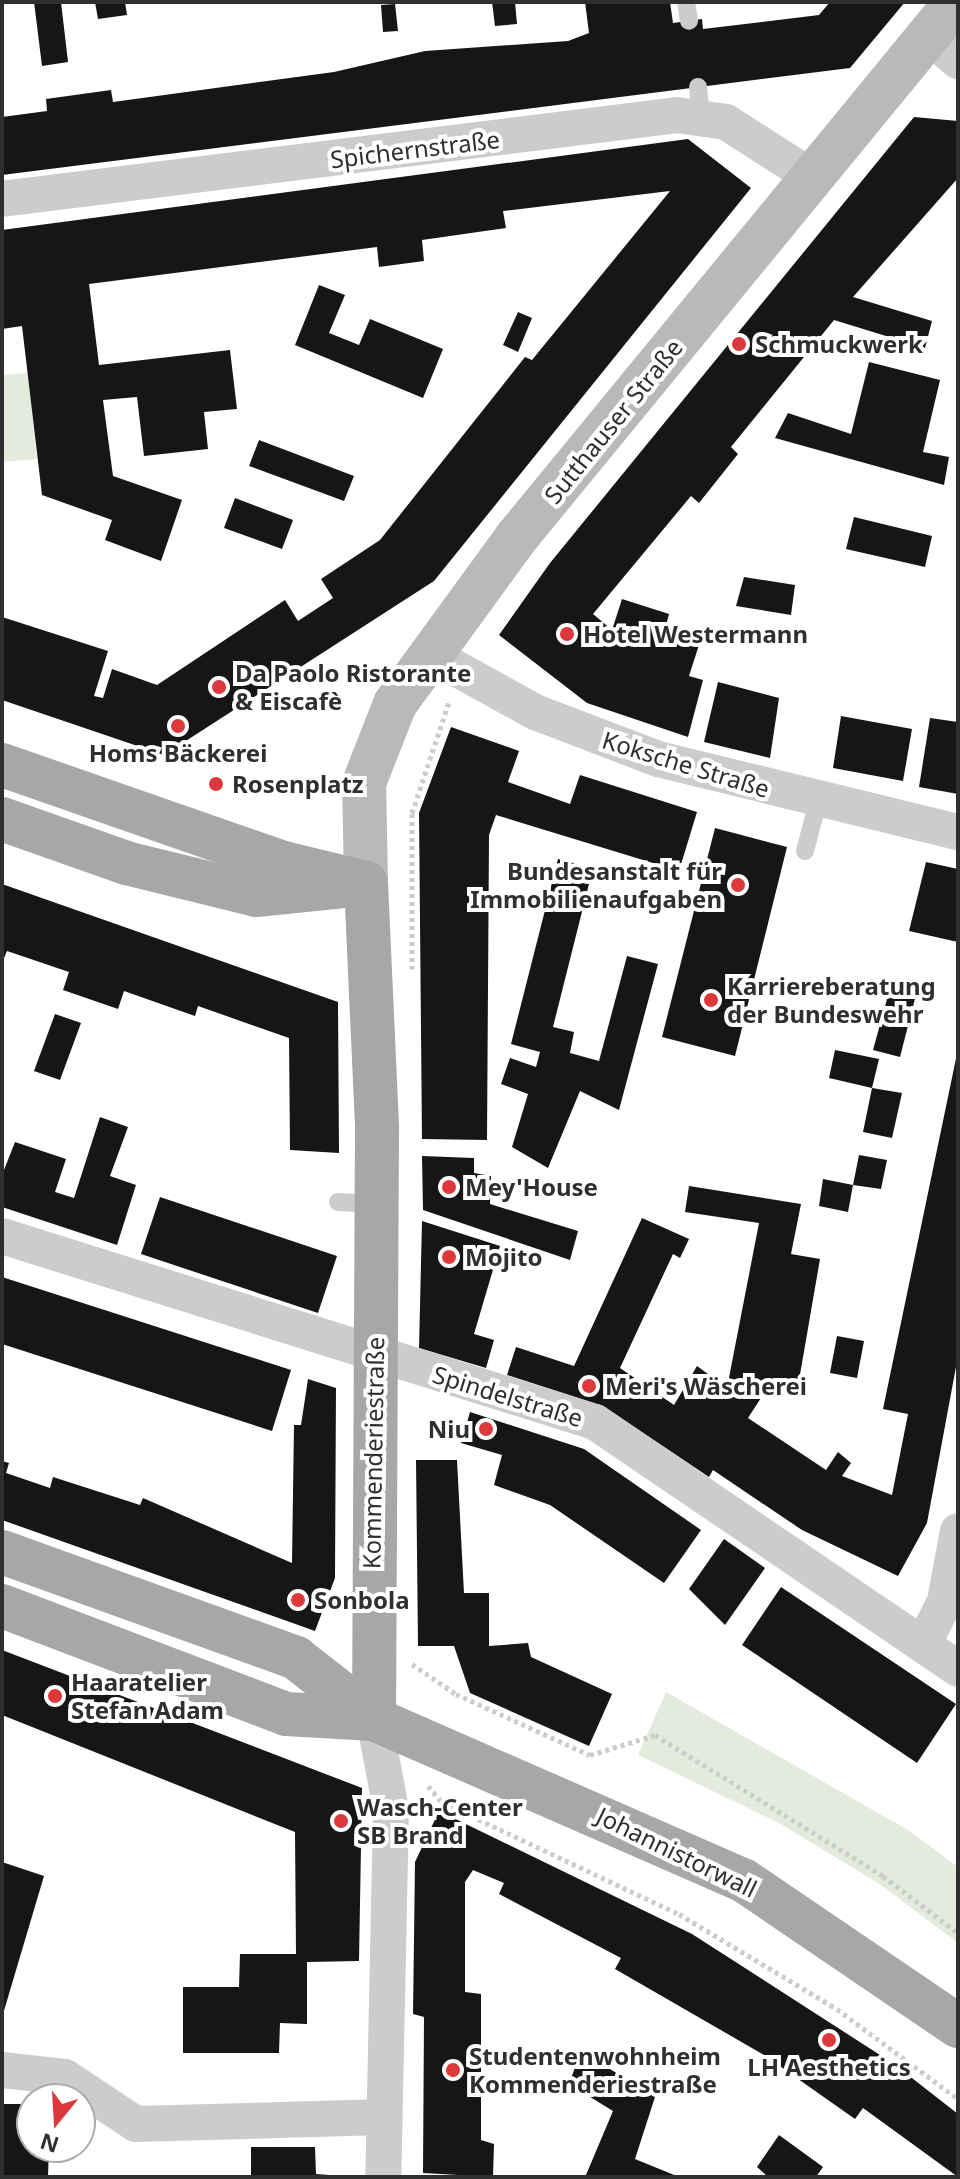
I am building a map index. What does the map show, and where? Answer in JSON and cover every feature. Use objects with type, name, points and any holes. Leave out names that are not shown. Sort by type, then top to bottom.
[{"type":"main road","points":[[2,765],[284,863],[366,883]]},
{"type":"main road","points":[[2,819],[126,863],[256,895],[366,883]]},
{"type":"main road","name":"Kommenderiestraße","points":[[366,883],[375,966],[357,1203],[374,1355],[371,1645],[374,1719]]},
{"type":"main road","name":"Johannistorwall","points":[[2,1552],[296,1658],[374,1719],[743,1880],[958,2026]]},
{"type":"main road","name":"Johannistorwall","points":[[2,1606],[286,1714],[374,1719]]},
{"type":"street","name":"Sutthauser Straße","points":[[366,883],[364,783],[395,704],[430,654],[812,177],[943,48],[956,2]]},
{"type":"street","name":"Spichernstraße","points":[[2,199],[495,139],[699,101],[812,177]]},
{"type":"street","name":"Koksche Straße","points":[[430,654],[561,724],[689,769],[958,832]]},
{"type":"street","name":"Spindelstraße","points":[[2,1236],[595,1422],[958,1669]]},
{"type":"street","points":[[923,1645],[945,1601],[958,1531]]},
{"type":"street","name":"Kommenderiestraße","points":[[374,1719],[391,1810],[383,2177]]},
{"type":"street","points":[[2,2070],[65,2077],[136,2124],[384,2117]]},
{"type":"lane","points":[[805,851],[818,801]]},
{"type":"path","points":[[371,1645],[590,1755],[655,1735],[883,1876],[958,1933]]},
{"type":"path","points":[[442,1802],[679,1914],[837,2009],[958,2099]]},
{"type":"shaded area","points":[[28,373],[37,459],[2,462],[2,375]]},
{"type":"shaded area","points":[[666,1692],[908,1830],[958,1867],[958,1943],[881,1885],[779,1823],[638,1755]]},
{"type":"building","points":[[34,2],[61,2],[68,62],[42,66]]},
{"type":"building","points":[[95,2],[125,2],[127,15],[98,19]]},
{"type":"building","points":[[492,2],[515,2],[517,24],[495,26]]},
{"type":"building","points":[[585,2],[670,2],[673,23],[702,19],[703,29],[819,15],[830,2],[905,2],[850,68],[2,175],[2,117],[47,111],[46,99],[111,90],[113,102],[334,72],[425,51],[568,41],[589,33]]},
{"type":"building","points":[[395,4],[398,31],[383,32],[381,5]]},
{"type":"building","points":[[914,117],[958,121],[958,178],[853,297],[932,321],[925,348],[834,320],[731,447],[738,454],[699,503],[691,496],[593,614],[612,630],[622,599],[669,614],[665,629],[699,645],[689,676],[703,680],[688,737],[587,703],[499,635],[550,563]]},
{"type":"building","points":[[688,139],[751,188],[434,581],[164,755],[2,700],[2,617],[108,651],[94,696],[103,698],[112,669],[157,685],[285,600],[298,621],[333,598],[321,579],[380,540],[525,357],[532,360],[670,191],[503,211],[506,228],[422,240],[424,261],[379,267],[377,247],[89,284],[99,365],[230,350],[237,409],[204,412],[208,449],[144,456],[137,397],[103,400],[113,476],[182,500],[161,561],[105,540],[112,520],[42,495],[22,326],[2,329],[2,230]]},
{"type":"building","points":[[319,285],[345,295],[329,333],[359,345],[370,319],[443,349],[423,398],[295,345]]},
{"type":"building","points":[[518,312],[532,318],[518,352],[503,345]]},
{"type":"building","points":[[869,362],[940,380],[923,452],[949,457],[944,485],[775,438],[788,413],[851,434]]},
{"type":"building","points":[[259,440],[354,476],[344,501],[249,466]]},
{"type":"building","points":[[235,498],[293,520],[282,549],[224,528]]},
{"type":"building","points":[[854,517],[932,536],[925,567],[846,549]]},
{"type":"building","points":[[744,577],[795,585],[791,615],[736,606]]},
{"type":"building","points":[[718,682],[779,698],[770,758],[704,742]]},
{"type":"building","points":[[841,716],[912,729],[903,781],[833,768]]},
{"type":"building","points":[[930,718],[958,722],[958,794],[919,787]]},
{"type":"building","points":[[451,727],[519,751],[508,782],[570,804],[580,775],[697,812],[679,871],[496,815],[489,835],[487,1140],[422,1139],[419,813]]},
{"type":"building","points":[[715,828],[787,847],[735,1056],[662,1037]]},
{"type":"building","points":[[558,859],[593,868],[553,1027],[574,1032],[570,1053],[599,1061],[627,956],[658,964],[619,1110],[580,1091],[548,1168],[512,1147],[528,1094],[501,1084],[510,1058],[536,1067],[540,1052],[511,1044]]},
{"type":"building","points":[[926,862],[958,869],[958,942],[909,931]]},
{"type":"building","points":[[2,884],[338,1002],[339,1153],[290,1150],[289,1038],[198,1006],[195,1016],[124,991],[118,1009],[63,990],[69,972],[7,951],[2,963]]},
{"type":"building","points":[[892,981],[918,987],[900,1057],[873,1050]]},
{"type":"building","points":[[55,1014],[81,1023],[60,1080],[34,1071]]},
{"type":"building","points":[[958,1049],[958,1356],[927,1523],[898,1576],[802,1530],[713,1470],[709,1477],[603,1406],[507,1375],[516,1347],[574,1366],[642,1218],[689,1239],[680,1258],[673,1254],[620,1368],[674,1405],[697,1366],[727,1388],[759,1223],[685,1212],[689,1186],[801,1204],[791,1254],[820,1259],[797,1392],[768,1387],[748,1418],[826,1470],[838,1452],[851,1463],[842,1476],[892,1495],[908,1414],[883,1409]]},
{"type":"building","points":[[835,1050],[879,1059],[872,1088],[829,1078]]},
{"type":"building","points":[[872,1088],[902,1093],[892,1138],[863,1132]]},
{"type":"building","points":[[100,1117],[128,1127],[110,1176],[136,1185],[117,1245],[2,1207],[2,1175],[15,1142],[66,1159],[55,1192],[74,1198]]},
{"type":"building","points":[[859,1155],[887,1160],[881,1189],[853,1185]]},
{"type":"building","points":[[422,1156],[474,1158],[474,1173],[491,1176],[490,1204],[578,1231],[570,1260],[423,1210]]},
{"type":"building","points":[[823,1179],[853,1185],[848,1212],[819,1206]]},
{"type":"building","points":[[160,1197],[337,1256],[318,1313],[141,1254]]},
{"type":"building","points":[[422,1221],[500,1246],[474,1334],[494,1340],[486,1368],[419,1348]]},
{"type":"building","points":[[2,1277],[291,1370],[272,1431],[2,1344]]},
{"type":"building","points":[[837,1336],[864,1341],[857,1378],[830,1373]]},
{"type":"building","points":[[308,1379],[336,1388],[335,1578],[315,1631],[2,1520],[2,1461],[9,1463],[6,1473],[50,1488],[53,1477],[140,1505],[143,1498],[292,1563],[294,1425],[301,1425]]},
{"type":"building","points":[[470,1412],[584,1449],[701,1530],[664,1583],[550,1505],[494,1485],[502,1455],[461,1443]]},
{"type":"building","points":[[416,1460],[457,1460],[464,1593],[489,1593],[489,1646],[528,1643],[531,1657],[612,1694],[589,1746],[470,1693],[454,1646],[418,1646]]},
{"type":"building","points":[[724,1539],[765,1568],[725,1625],[689,1589]]},
{"type":"building","points":[[781,1587],[956,1704],[917,1763],[742,1645]]},
{"type":"building","points":[[2,1650],[362,1788],[359,1961],[307,1962],[307,2024],[280,2023],[279,2053],[183,2053],[183,1987],[239,1987],[240,1954],[296,1954],[295,1832],[2,1715]]},
{"type":"building","points":[[439,1811],[692,1934],[894,2064],[958,2114],[958,2177],[863,2108],[855,2119],[764,2055],[615,1969],[621,1958],[499,1894],[504,1883],[473,1870],[465,1882],[465,1992],[481,1994],[481,2140],[494,2144],[493,2177],[423,2173],[424,2017],[413,2014],[415,1862]]},
{"type":"building","points":[[2,1862],[44,1876],[3,2014],[2,2014]]},
{"type":"building","points":[[581,2051],[655,2097],[635,2159],[679,2177],[586,2175],[613,2111],[569,2084]]},
{"type":"building","points":[[2,2104],[16,2104],[16,2163],[48,2163],[48,2177],[2,2177]]},
{"type":"building","points":[[779,2135],[823,2167],[816,2177],[768,2177],[757,2167]]},
{"type":"building","points":[[251,2147],[315,2147],[316,2174],[356,2177],[251,2177]]},
{"type":"place","name":"Schmuckwerk","points":[[739,344]]},
{"type":"place","name":"Hotel Westermann","points":[[567,634]]},
{"type":"place","name":"Da Paolo Ristorante & Eiscafè","points":[[219,687]]},
{"type":"place","name":"Homs Bäckerei","points":[[178,726]]},
{"type":"place","name":"Rosenplatz","points":[[216,784]]},
{"type":"place","name":"Bundesanstalt für Immobilienaufgaben","points":[[738,885]]},
{"type":"place","name":"Karriereberatung der Bundeswehr","points":[[711,1000]]},
{"type":"place","name":"Mey'House","points":[[449,1187]]},
{"type":"place","name":"Mojito","points":[[449,1257]]},
{"type":"place","name":"Meri's Wäscherei","points":[[589,1386]]},
{"type":"place","name":"Niu","points":[[486,1429]]},
{"type":"place","name":"Sonbola","points":[[298,1600]]},
{"type":"place","name":"Haaratelier Stefan Adam","points":[[55,1696]]},
{"type":"place","name":"Wasch-Center SB Brand","points":[[341,1821]]},
{"type":"place","name":"LH Aesthetics","points":[[829,2040]]},
{"type":"place","name":"Studentenwohnheim Kommenderiestraße","points":[[453,2070]]}]
